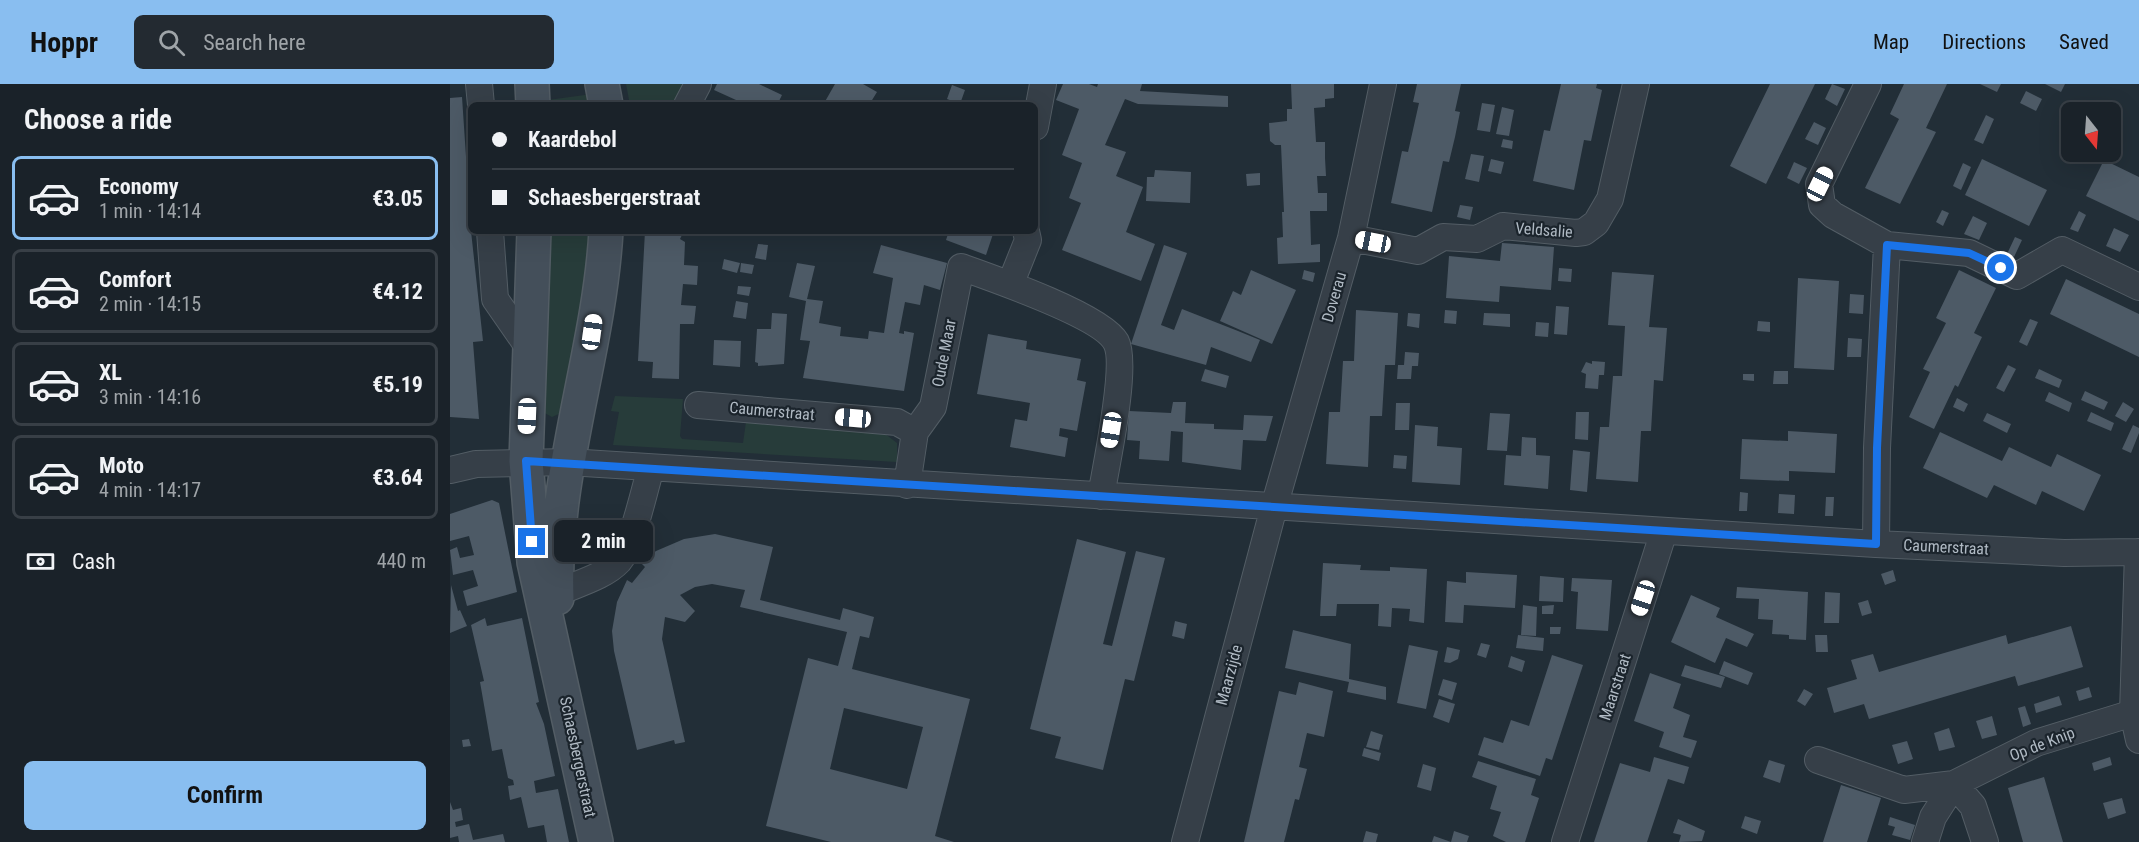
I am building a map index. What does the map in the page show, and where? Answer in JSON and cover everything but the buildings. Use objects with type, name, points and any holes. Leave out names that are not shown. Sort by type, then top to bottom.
[{"type":"street","points":[[479,84],[480,102]]},
{"type":"street","points":[[532,84],[533,102]]},
{"type":"street","points":[[602,84],[605,102]]},
{"type":"street","points":[[689,102],[698,84]]},
{"type":"street","points":[[1038,111],[1043,84]]},
{"type":"street","name":"Doverau","points":[[1274,507],[1351,238],[1383,84]]},
{"type":"street","name":"Veldsalie","points":[[1351,238],[1418,251],[1443,237],[1477,239],[1503,226],[1584,232],[1596,223],[1610,199],[1636,84]]},
{"type":"street","points":[[1868,84],[1820,184],[1822,205],[1833,215],[1887,245],[1969,253],[2017,276],[2062,250],[2139,287]]},
{"type":"street","points":[[490,234],[495,299],[529,348]]},
{"type":"street","name":"Schaesbergerstraat","points":[[534,234],[526,461],[534,562],[597,842]]},
{"type":"street","name":"Schaesbergerstraat","points":[[560,671],[556,561],[568,462],[592,332],[606,234]]},
{"type":"street","points":[[1010,285],[1028,240],[1027,234]]},
{"type":"street","points":[[1876,544],[1877,448],[1887,245]]},
{"type":"street","name":"Oude Maar","points":[[907,485],[915,432],[933,407],[961,267],[1010,285],[1102,326],[1116,342],[1121,364],[1101,496]]},
{"type":"street","name":"Caumerstraat","points":[[698,405],[897,422],[915,432]]},
{"type":"street","name":"Caumerstraat","points":[[450,470],[476,464],[526,461],[568,462],[1876,544],[2064,553],[2139,552]]},
{"type":"street","points":[[557,593],[605,571],[620,561],[628,546],[651,468]]},
{"type":"street","name":"Maarzijde","points":[[1185,842],[1274,507]]},
{"type":"street","name":"Maarstraat","points":[[1565,842],[1664,531]]},
{"type":"street","points":[[2139,552],[2133,713],[2139,740]]},
{"type":"street","name":"Op de Knip","points":[[1818,760],[1904,790],[1954,784],[2036,743],[2133,713]]},
{"type":"street","points":[[1925,842],[1933,817],[1954,784],[1973,806],[1985,842]]},
{"type":"green space","points":[[626,84],[685,84],[676,102],[629,102]]},
{"type":"green space","points":[[592,94],[593,102],[548,102],[548,100]]},
{"type":"green space","points":[[548,234],[594,234],[592,257],[561,413],[552,417],[541,411]]},
{"type":"green space","points":[[615,396],[683,399],[680,436],[682,439],[743,443],[746,422],[753,421],[884,433],[897,443],[897,462],[613,445],[619,412],[611,411]]},
{"type":"route","points":[[532,542],[526,461],[1876,544],[1877,448],[1887,245],[1969,253],[2001,268]]}]
